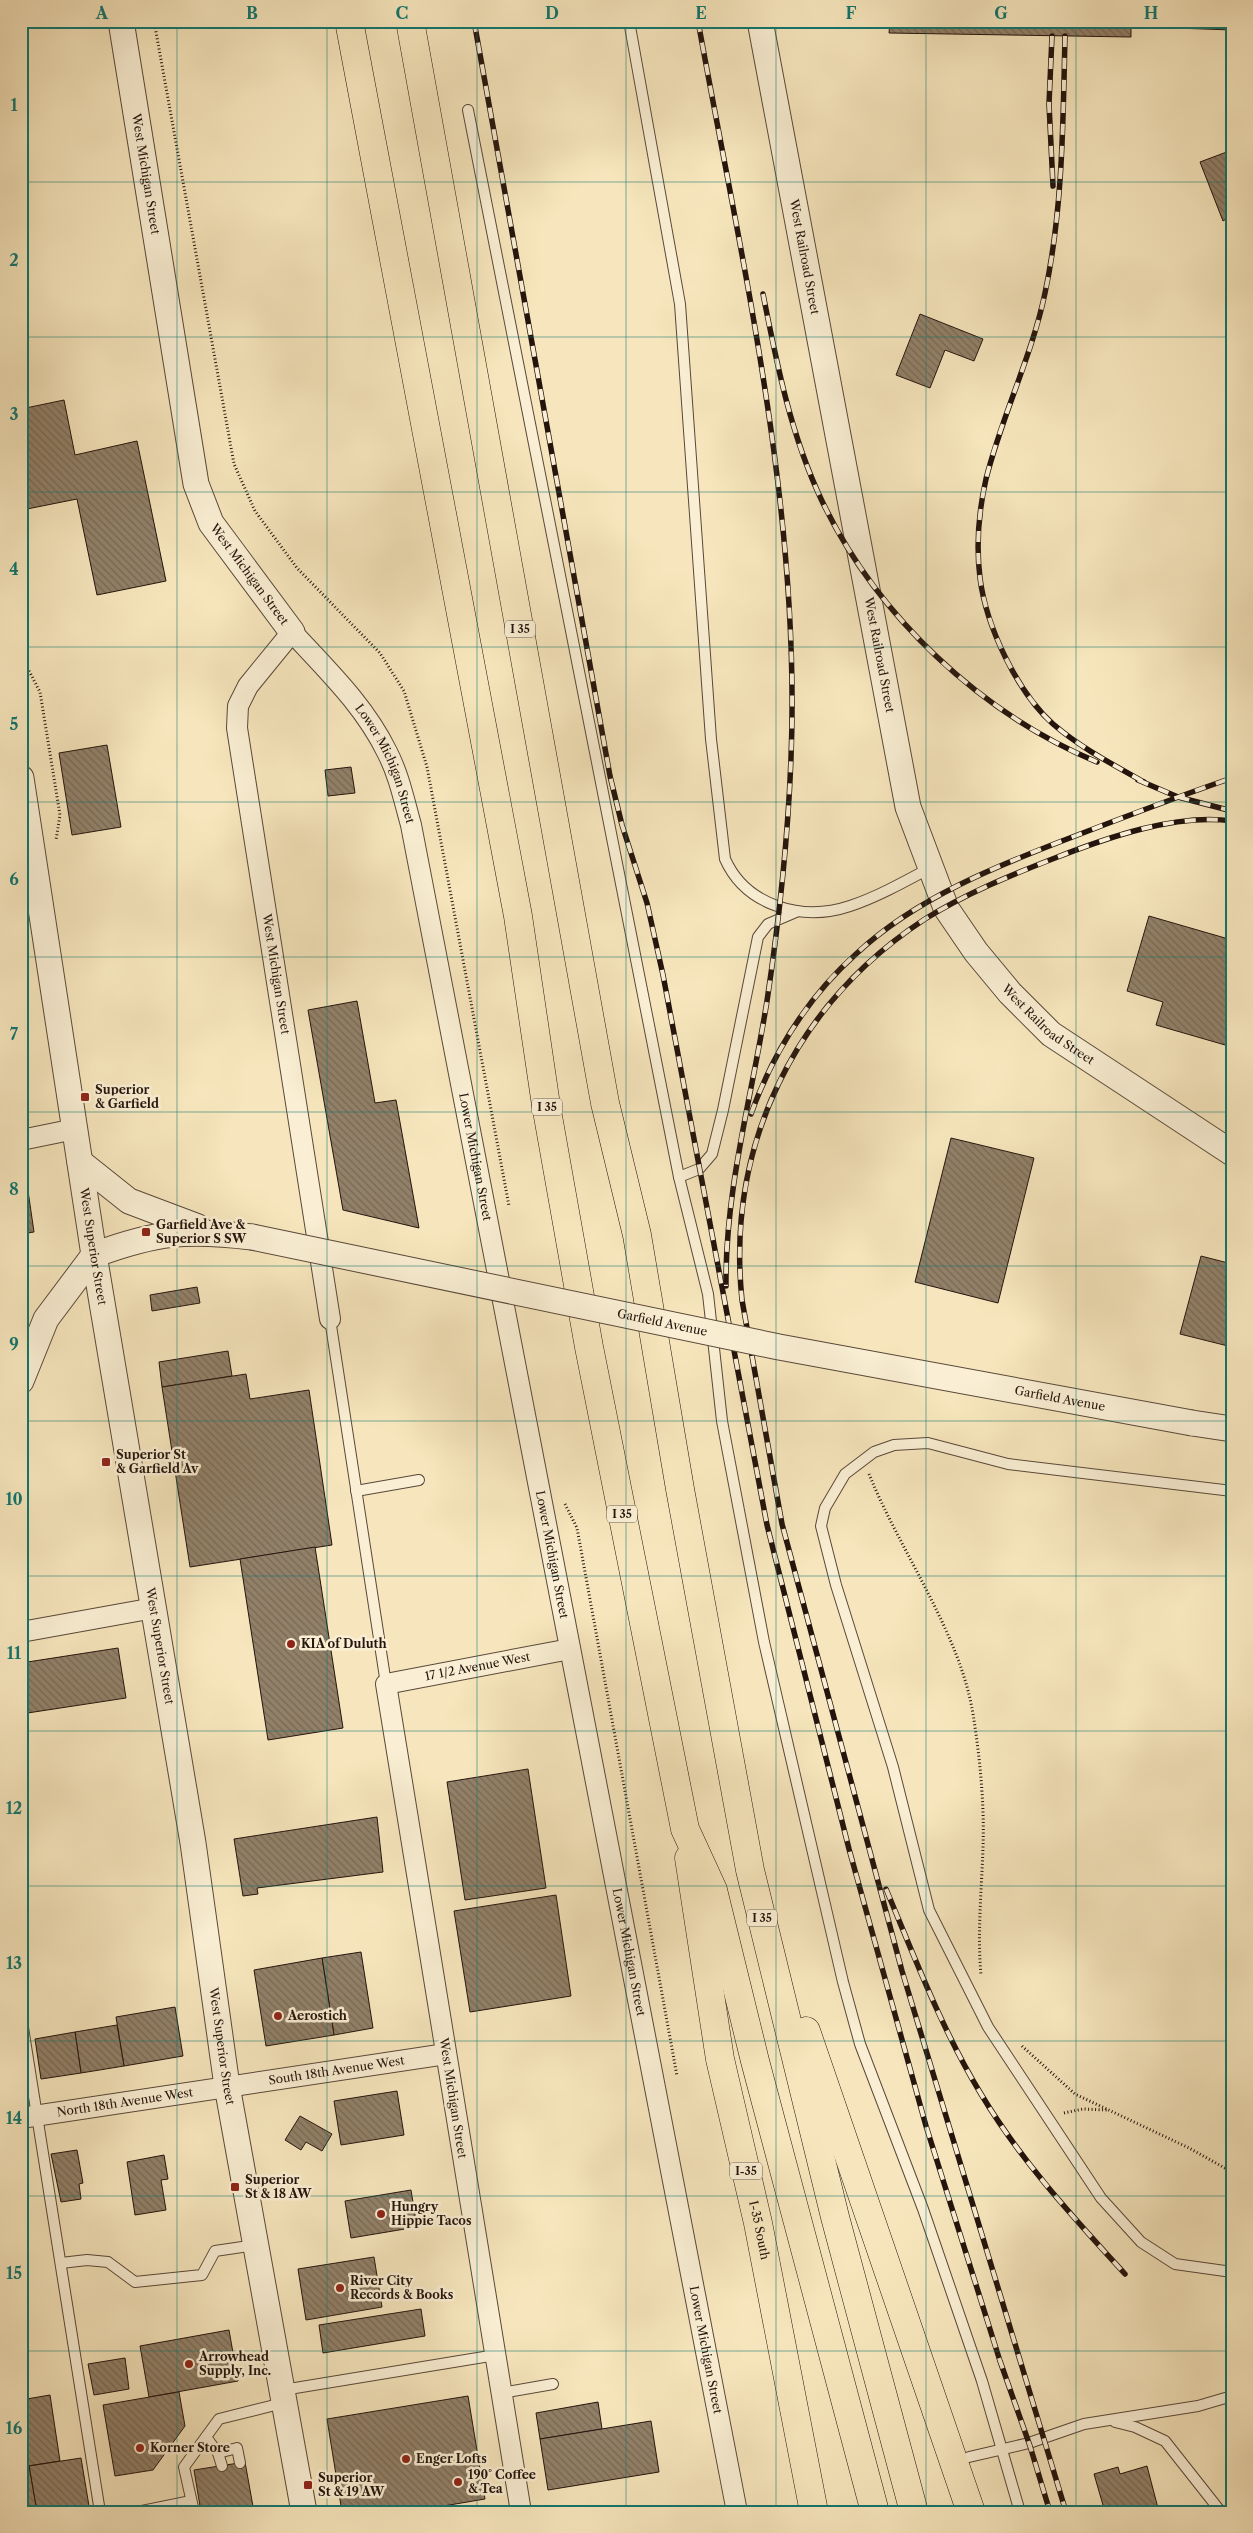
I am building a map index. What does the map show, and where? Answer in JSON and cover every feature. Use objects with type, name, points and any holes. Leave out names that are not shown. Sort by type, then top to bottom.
[{"type":"highway","name":"I 35","points":[[349,21],[518,916],[546,1105],[589,1347],[685,1829],[714,1890],[755,2061],[874,2512]]},
{"type":"highway","name":"I 35","points":[[410,21],[605,1103],[637,1235],[680,1489],[750,1870],[835,2217],[914,2512]]},
{"type":"highway","name":"I-35 South","points":[[685,1829],[720,2059],[758,2222],[814,2512]]},
{"type":"highway","points":[[750,1870],[971,2512]]},
{"type":"street","name":"West Michigan Street","points":[[121,21],[196,484],[211,523],[292,632],[248,686],[238,706],[237,728],[330,1320]]},
{"type":"street","name":"West Railroad Street","points":[[760,21],[908,807],[946,908],[976,952],[1010,994],[1051,1034],[1232,1153]]},
{"type":"street","name":"Lower Michigan Street","points":[[292,632],[350,695],[371,722],[398,778],[421,870],[737,2512]]},
{"type":"street","name":"West Superior Street","points":[[21,778],[94,1255],[193,1843],[228,2086],[304,2512]]},
{"type":"street","points":[[21,1140],[75,1129]]},
{"type":"street","points":[[80,1162],[129,1201],[210,1232]]},
{"type":"street","name":"Garfield Avenue","points":[[94,1255],[134,1240],[173,1232],[210,1232],[252,1237],[779,1347],[1232,1429]]},
{"type":"street","points":[[21,1381],[46,1319],[94,1255]]},
{"type":"street","points":[[21,1632],[154,1608]]},
{"type":"street","name":"17 1/2 Avenue West","points":[[386,1684],[570,1649]]},
{"type":"street","name":"West Michigan Street","points":[[386,1684],[521,2512]]},
{"type":"street","name":"South 18th Avenue West","points":[[228,2086],[446,2054]]},
{"type":"street","name":"North 18th Avenue West","points":[[29,2116],[228,2086]]},
{"type":"lane","points":[[629,21],[680,304],[711,739],[725,859],[731,872],[752,894],[772,905],[796,912],[826,911],[849,907],[930,868]]},
{"type":"lane","points":[[468,110],[678,1177],[708,1294],[722,1420],[764,1642],[843,1982],[860,2044],[923,2209],[982,2381],[1020,2512]]},
{"type":"lane","points":[[678,1177],[699,1169],[712,1154],[723,1110],[758,937],[768,924],[796,912]]},
{"type":"lane","points":[[330,1320],[386,1684]]},
{"type":"lane","points":[[1232,1491],[1008,1464],[928,1443],[894,1445],[874,1452],[845,1474],[825,1508],[821,1526],[836,1585],[893,1766],[929,1910],[988,2027],[1101,2198],[1141,2242],[1175,2264],[1232,2272]]},
{"type":"lane","points":[[356,1491],[419,1480]]},
{"type":"lane","points":[[21,2016],[29,2116],[61,2263],[100,2512]]},
{"type":"lane","points":[[61,2263],[88,2260],[108,2262],[135,2282],[202,2275],[215,2251],[256,2245]]},
{"type":"lane","points":[[194,2512],[184,2468],[219,2419],[284,2396],[496,2355]]},
{"type":"lane","points":[[502,2394],[552,2384]]},
{"type":"lane","points":[[969,2457],[1044,2439],[1084,2424],[1198,2406],[1232,2396]]},
{"type":"lane","points":[[1109,2420],[1135,2427],[1165,2441],[1221,2512]]},
{"type":"lane","points":[[206,2437],[218,2452],[222,2466]]},
{"type":"lane","points":[[218,2452],[237,2448],[240,2463]]},
{"type":"lane","points":[[137,2512],[191,2501]]},
{"type":"path","points":[[864,1459],[882,1506],[959,1660],[973,1713],[983,1811],[978,1942],[981,1980]]},
{"type":"path","points":[[1020,2044],[1075,2094],[1189,2148],[1232,2172]]},
{"type":"path","points":[[1068,2146],[1058,2115],[1083,2109],[1110,2110]]},
{"type":"building","points":[[890,21],[1131,21],[1131,37],[889,33]]},
{"type":"building","points":[[1175,21],[1232,21],[1232,30],[1175,28]]},
{"type":"building","points":[[1232,150],[1232,229],[1228,218],[1223,221],[1200,162]]},
{"type":"building","points":[[920,314],[983,339],[974,361],[945,350],[930,388],[896,375]]},
{"type":"building","points":[[64,400],[75,455],[137,441],[166,581],[97,595],[77,499],[22,510],[21,409]]},
{"type":"building","points":[[107,745],[121,827],[72,835],[59,753]]},
{"type":"building","points":[[351,767],[355,793],[328,796],[325,770]]},
{"type":"building","points":[[1149,916],[1232,940],[1232,1047],[1156,1025],[1163,1002],[1127,991]]},
{"type":"building","points":[[357,1001],[375,1103],[396,1100],[419,1228],[343,1210],[308,1010]]},
{"type":"building","points":[[951,1138],[1034,1158],[998,1303],[915,1282]]},
{"type":"building","points":[[27,1184],[34,1232],[21,1234],[21,1185]]},
{"type":"building","points":[[1201,1256],[1232,1264],[1232,1347],[1180,1334]]},
{"type":"building","points":[[197,1287],[200,1303],[152,1311],[150,1295]]},
{"type":"building","points":[[228,1351],[232,1376],[162,1387],[159,1362]]},
{"type":"building","points":[[246,1374],[250,1399],[309,1390],[332,1545],[190,1567],[162,1387]]},
{"type":"building","name":"KIA of Duluth","points":[[315,1547],[343,1728],[268,1740],[240,1559]]},
{"type":"building","points":[[118,1648],[126,1698],[21,1714],[21,1663]]},
{"type":"building","points":[[528,1769],[546,1888],[465,1900],[447,1782]]},
{"type":"building","points":[[377,1817],[383,1872],[257,1888],[258,1894],[243,1896],[234,1839]]},
{"type":"building","points":[[556,1895],[571,1996],[470,2012],[454,1911]]},
{"type":"building","points":[[361,1952],[373,2028],[334,2035],[322,1958]]},
{"type":"building","points":[[322,1958],[334,2035],[266,2046],[254,1970]]},
{"type":"building","points":[[175,2007],[183,2056],[124,2066],[116,2017]]},
{"type":"building","points":[[117,2025],[124,2066],[81,2073],[75,2032]]},
{"type":"building","points":[[75,2032],[81,2073],[41,2079],[35,2039]]},
{"type":"building","points":[[397,2091],[404,2135],[341,2145],[334,2101]]},
{"type":"building","points":[[300,2116],[332,2134],[322,2151],[306,2142],[301,2150],[285,2140]]},
{"type":"building","points":[[77,2150],[83,2183],[79,2184],[81,2199],[61,2202],[51,2154]]},
{"type":"building","points":[[164,2155],[168,2179],[161,2180],[166,2210],[135,2215],[127,2162]]},
{"type":"building","name":"Hungry Hippie Tacos","points":[[411,2190],[417,2227],[351,2238],[345,2201]]},
{"type":"building","name":"River City Records & Books","points":[[374,2257],[382,2307],[306,2320],[298,2269]]},
{"type":"building","points":[[421,2309],[425,2336],[323,2353],[319,2325]]},
{"type":"building","name":"Arrowhead Supply, Inc.","points":[[229,2330],[238,2381],[149,2397],[140,2346]]},
{"type":"building","points":[[125,2358],[129,2389],[94,2395],[88,2364]]},
{"type":"building","name":"Korner Store","points":[[179,2392],[185,2426],[153,2470],[115,2476],[103,2405]]},
{"type":"building","points":[[50,2395],[60,2461],[21,2467],[21,2400]]},
{"type":"building","name":"Enger Lofts","points":[[468,2396],[485,2499],[408,2512],[342,2512],[327,2419]]},
{"type":"building","points":[[598,2402],[602,2429],[540,2439],[536,2413]]},
{"type":"building","points":[[651,2421],[659,2472],[548,2490],[540,2439]]},
{"type":"building","points":[[81,2458],[90,2512],[37,2512],[29,2466]]},
{"type":"building","points":[[245,2462],[254,2512],[201,2512],[194,2470]]},
{"type":"building","points":[[29,2466],[37,2512],[21,2512],[21,2468]]},
{"type":"building","points":[[1147,2466],[1159,2512],[1105,2512],[1094,2474],[1118,2467],[1120,2474]]},
{"type":"railway","points":[[474,21],[610,776],[622,825],[647,903],[663,975],[767,1525],[849,1849],[926,2126],[1050,2512]]},
{"type":"railway","points":[[698,21],[765,388],[778,480],[787,572],[792,665],[791,758],[782,880],[767,1001],[740,1143],[730,1214],[726,1286]]},
{"type":"railway","points":[[1052,36],[1049,104],[1053,186]]},
{"type":"railway","points":[[1065,36],[1061,165],[1051,261],[1033,340],[1000,432],[986,479],[979,528],[980,578],[989,617],[1005,657],[1027,694],[1040,711],[1075,741],[1144,782]]},
{"type":"railway","points":[[763,294],[786,400],[811,476],[822,501],[845,543],[872,583],[902,621],[936,656],[973,688],[1012,717],[1054,741],[1097,762]]},
{"type":"railway","points":[[751,1114],[770,1069],[807,1007],[856,954],[905,916],[932,899],[988,871],[1153,806],[1232,778]]},
{"type":"railway","points":[[1138,780],[1178,797],[1232,811]]},
{"type":"railway","points":[[1066,2512],[902,1971],[782,1524],[742,1300],[740,1243],[746,1187],[759,1134],[779,1083],[806,1036],[839,993],[879,953],[925,919],[956,901],[1005,878],[1075,850],[1119,835],[1165,824],[1210,819],[1232,821]]},
{"type":"railway","points":[[886,1889],[941,2019],[981,2094],[1030,2165],[1067,2210],[1125,2274]]},
{"type":"place","name":"Superior & Garfield","points":[[85,1097]]},
{"type":"place","name":"Garfield Ave & Superior S SW","points":[[146,1232]]},
{"type":"place","name":"Superior St & Garfield Av","points":[[106,1462]]},
{"type":"place","name":"KIA of Duluth","points":[[291,1644]]},
{"type":"place","name":"Aerostich","points":[[278,2016]]},
{"type":"place","name":"Superior St & 18 AW","points":[[235,2187]]},
{"type":"place","name":"Hungry Hippie Tacos","points":[[381,2214]]},
{"type":"place","name":"River City Records & Books","points":[[340,2288]]},
{"type":"place","name":"Arrowhead Supply, Inc.","points":[[189,2364]]},
{"type":"place","name":"Korner Store","points":[[140,2448]]},
{"type":"place","name":"Enger Lofts","points":[[406,2459]]},
{"type":"place","name":"190° Coffee & Tea","points":[[458,2482]]},
{"type":"place","name":"Superior St & 19 AW","points":[[308,2485]]}]
